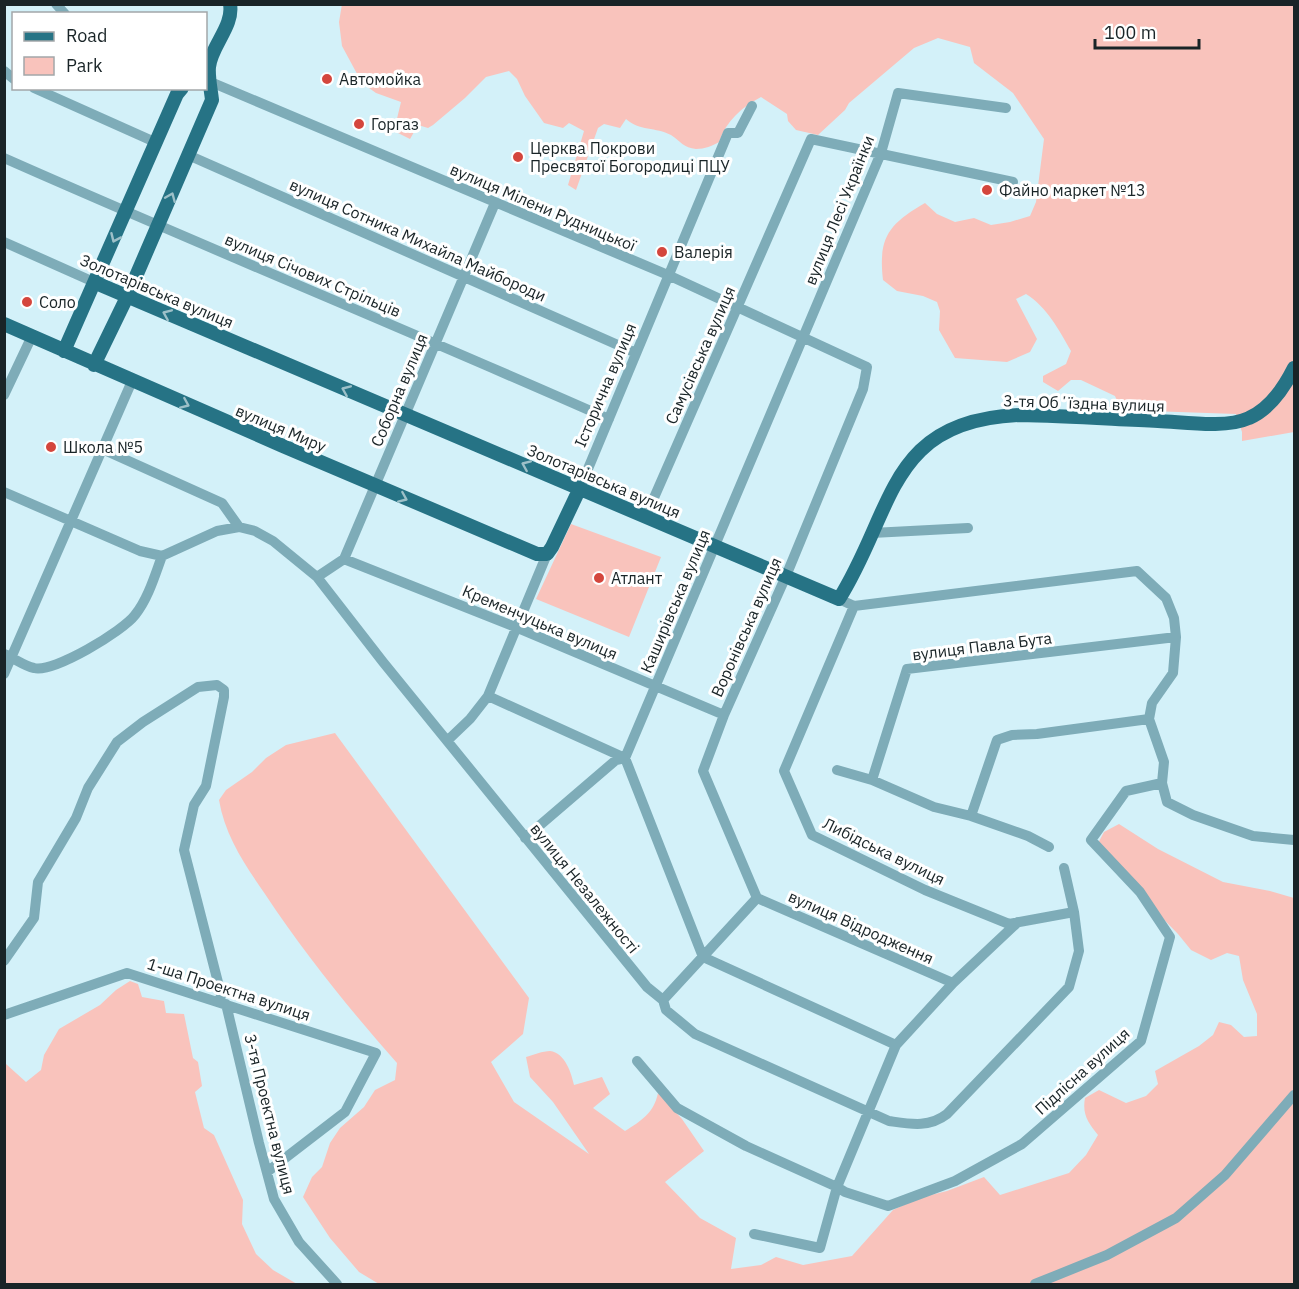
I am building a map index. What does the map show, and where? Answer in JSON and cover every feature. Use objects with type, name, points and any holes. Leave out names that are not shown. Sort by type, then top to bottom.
[{"type":"main road","points":[[94,365],[127,297],[212,100],[208,75],[227,22],[230,4]]},
{"type":"main road","points":[[64,351],[181,90]]},
{"type":"main road","name":"Золотарівська вулиця","points":[[96,283],[839,599]]},
{"type":"main road","name":"вулиця Миру","points":[[4,324],[375,486],[537,554],[547,554]]},
{"type":"main road","name":"3-тя Обʼїздна вулиця","points":[[839,599],[854,573],[888,496],[904,469],[920,450],[951,429],[992,416],[1020,415],[1231,423],[1250,418],[1261,411],[1284,386],[1294,368]]},
{"type":"main road","name":"Історична вулиця","points":[[547,554],[580,488]]},
{"type":"street","name":"вулиця Мілени Рудницької","points":[[208,75],[495,203],[668,275],[867,367]]},
{"type":"street","points":[[38,90],[157,143]]},
{"type":"street","name":"вулиця Лесі Українки","points":[[803,338],[881,153],[898,93],[1006,108]]},
{"type":"street","name":"Історична вулиця","points":[[580,488],[728,134],[738,133],[752,106]]},
{"type":"street","name":"Самусівська вулиця","points":[[646,516],[811,139],[881,153]]},
{"type":"street","points":[[881,153],[1013,182]]},
{"type":"street","name":"вулиця Сотника Михайла Майбороди","points":[[188,154],[636,353]]},
{"type":"street","name":"вулиця Січових Стрільців","points":[[4,158],[609,419]]},
{"type":"street","name":"Соборна вулиця","points":[[344,559],[495,203]]},
{"type":"street","name":"Золотарівська вулиця","points":[[4,242],[96,283]]},
{"type":"street","points":[[4,395],[32,336]]},
{"type":"street","name":"Каширівська вулиця","points":[[625,758],[803,338]]},
{"type":"street","name":"Воронівська вулиця","points":[[757,898],[703,771],[724,715],[786,576],[863,389],[867,367]]},
{"type":"street","points":[[4,674],[8,655],[72,520],[132,381]]},
{"type":"street","points":[[4,492],[140,551],[162,556],[217,531],[239,527],[222,503],[102,449]]},
{"type":"street","name":"вулиця Незалежності","points":[[239,527],[255,531],[273,541],[317,577],[525,838],[647,987],[663,1000],[666,1010],[695,1034],[867,1112],[889,1121],[912,1124],[938,1122],[1069,987],[1079,951],[1074,912],[1064,868]]},
{"type":"street","points":[[872,533],[968,528]]},
{"type":"street","name":"Історична вулиця","points":[[447,740],[470,719],[488,696],[547,554]]},
{"type":"street","points":[[8,655],[35,669],[55,665],[73,658],[116,631],[135,616],[146,596],[162,556]]},
{"type":"street","points":[[317,577],[344,559]]},
{"type":"street","name":"Кременчуцька вулиця","points":[[344,559],[518,628],[724,715]]},
{"type":"street","points":[[854,606],[1137,571],[1166,598],[1174,618],[1176,637],[1173,673],[1152,702],[1149,719],[1164,762],[1162,783],[1167,802],[1193,815],[1253,836],[1294,840]]},
{"type":"street","name":"Золотарівська вулиця","points":[[839,599],[854,606]]},
{"type":"street","name":"Либідська вулиця","points":[[854,606],[784,771],[812,835],[925,890],[1009,924],[1074,912]]},
{"type":"street","name":"вулиця Павла Бута","points":[[872,780],[907,669],[1176,637]]},
{"type":"street","name":"3-тя Проектна вулиця","points":[[4,961],[34,918],[38,882],[76,818],[88,788],[117,742],[143,722],[198,687],[217,685],[224,690],[206,786],[194,806],[184,850],[274,1199],[298,1242],[337,1284]]},
{"type":"street","points":[[488,696],[625,758],[703,957],[896,1045]]},
{"type":"street","points":[[971,816],[996,740],[1012,735],[1037,734],[1149,719]]},
{"type":"street","points":[[525,838],[616,760],[625,758]]},
{"type":"street","points":[[837,770],[872,780],[934,807],[971,816],[1028,836],[1050,847]]},
{"type":"street","name":"Підлісна вулиця","points":[[637,1061],[677,1108],[746,1146],[860,1198],[888,1206],[955,1181],[1022,1144],[1142,1041],[1170,937],[1140,892],[1091,840],[1126,791],[1162,783]]},
{"type":"street","points":[[663,1000],[757,898]]},
{"type":"street","name":"вулиця Відродження","points":[[757,898],[952,983]]},
{"type":"street","points":[[754,1234],[820,1248],[837,1187],[896,1045],[952,983],[1018,922]]},
{"type":"street","name":"1-ша Проектна вулиця","points":[[4,1015],[127,973],[376,1053],[345,1112],[267,1172]]},
{"type":"street","points":[[1035,1284],[1107,1256],[1176,1218],[1225,1175],[1294,1095]]},
{"type":"green space","points":[[342,4],[1294,5],[1294,432],[1242,441],[1242,432],[1236,414],[1121,410],[1115,396],[1081,380],[1071,380],[1058,391],[1043,382],[1043,376],[1066,364],[1071,351],[1046,312],[1026,294],[1016,299],[1037,339],[1030,352],[1007,362],[955,358],[939,330],[940,311],[937,302],[923,296],[897,291],[883,280],[882,253],[889,233],[903,218],[925,203],[937,214],[955,222],[974,218],[991,225],[1030,216],[1036,202],[1044,139],[1013,93],[974,63],[970,47],[938,38],[914,48],[849,103],[845,110],[818,135],[796,130],[788,121],[787,114],[761,97],[736,115],[719,142],[702,148],[688,147],[671,135],[636,125],[626,119],[620,128],[604,124],[598,128],[576,190],[568,185],[584,131],[569,123],[563,128],[544,123],[525,96],[517,79],[509,71],[486,77],[433,125],[428,128],[418,125],[410,139],[394,131],[401,102],[376,93],[362,83],[342,46],[339,22]]},
{"type":"green space","name":"Атлант","points":[[571,524],[661,557],[629,637],[536,599]]},
{"type":"green space","points":[[335,733],[529,998],[523,1034],[491,1062],[514,1102],[589,1154],[553,1102],[530,1077],[526,1057],[547,1051],[560,1055],[571,1074],[574,1085],[602,1077],[610,1094],[593,1108],[625,1131],[650,1111],[658,1093],[682,1119],[704,1151],[665,1182],[700,1218],[736,1238],[731,1269],[761,1265],[776,1257],[803,1265],[852,1256],[893,1210],[919,1198],[947,1191],[984,1177],[1000,1195],[1069,1173],[1086,1155],[1098,1135],[1087,1118],[1084,1109],[1085,1098],[1099,1090],[1126,1103],[1146,1096],[1158,1084],[1155,1071],[1199,1046],[1213,1035],[1219,1022],[1231,1025],[1244,1037],[1257,1036],[1257,1014],[1243,980],[1239,956],[1227,953],[1211,960],[1191,950],[1095,849],[1104,832],[1119,824],[1158,849],[1223,882],[1294,898],[1294,1284],[379,1284],[359,1272],[330,1238],[303,1197],[312,1177],[322,1167],[330,1143],[340,1128],[364,1107],[375,1090],[395,1080],[397,1063],[362,1023],[295,938],[243,861],[226,826],[219,800],[226,790],[286,745]]},
{"type":"green space","points":[[130,981],[138,984],[142,997],[164,1001],[166,1013],[184,1014],[193,1058],[198,1062],[202,1086],[195,1092],[204,1128],[214,1135],[243,1200],[242,1224],[256,1254],[273,1270],[297,1284],[5,1284],[5,1065],[26,1082],[41,1070],[44,1055],[59,1029],[100,1005]]},
{"type":"place","name":"Автомойка","points":[[327,79]]},
{"type":"place","name":"Горгаз","points":[[359,124]]},
{"type":"place","name":"Церква Покрови Пресвятої Богородиці ПЦУ","points":[[518,157]]},
{"type":"place","name":"Файно маркет №13","points":[[987,190]]},
{"type":"place","name":"Валерія","points":[[662,252]]},
{"type":"place","name":"Соло","points":[[27,302]]},
{"type":"place","name":"Школа №5","points":[[51,447]]},
{"type":"place","name":"Атлант","points":[[599,578]]}]
